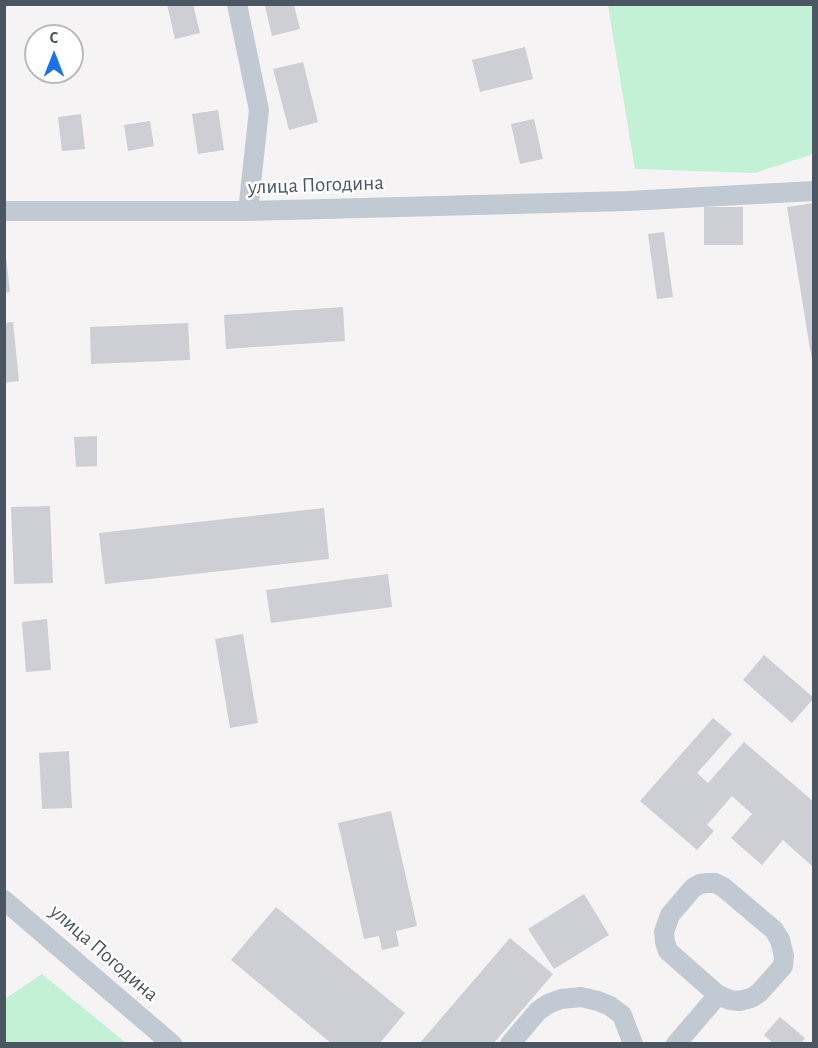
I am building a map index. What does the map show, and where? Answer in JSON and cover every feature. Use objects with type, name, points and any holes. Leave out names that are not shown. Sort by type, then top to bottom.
[{"type":"street","points":[[237,4],[259,110],[248,211]]},
{"type":"street","name":"улица Погодина","points":[[4,211],[248,211],[628,201],[813,191]]},
{"type":"street","points":[[715,883],[723,887],[774,930],[780,940],[784,956],[783,966],[759,993],[751,998],[739,1001],[718,995],[668,951],[665,942],[664,932],[670,915],[693,888],[700,884],[715,883]]},
{"type":"street","name":"улица Погодина","points":[[4,900],[172,1044]]},
{"type":"street","points":[[676,1044],[718,995]]},
{"type":"street","points":[[510,1044],[538,1011],[548,1004],[561,999],[581,997],[610,1006],[622,1016],[633,1044]]},
{"type":"green space","points":[[608,5],[813,5],[813,154],[755,173],[635,169]]},
{"type":"green space","points":[[42,974],[126,1043],[5,1043],[5,999]]},
{"type":"building","points":[[167,4],[193,4],[200,33],[175,39]]},
{"type":"building","points":[[294,5],[300,29],[272,36],[265,6]]},
{"type":"building","points":[[525,47],[533,79],[480,92],[472,60]]},
{"type":"building","points":[[303,62],[318,122],[289,130],[273,69]]},
{"type":"building","points":[[218,110],[224,150],[198,154],[192,114]]},
{"type":"building","points":[[81,114],[85,149],[62,151],[58,117]]},
{"type":"building","points":[[534,119],[543,159],[520,164],[511,124]]},
{"type":"building","points":[[150,121],[154,146],[128,151],[124,125]]},
{"type":"building","points":[[814,203],[814,361],[812,361],[787,207]]},
{"type":"building","points":[[704,207],[743,207],[743,245],[704,245]]},
{"type":"building","points":[[664,232],[673,297],[657,299],[648,234]]},
{"type":"building","points":[[4,257],[6,257],[10,292],[4,293]]},
{"type":"building","points":[[343,307],[345,341],[226,349],[224,315]]},
{"type":"building","points":[[13,322],[19,381],[4,383],[4,323]]},
{"type":"building","points":[[188,323],[190,360],[91,364],[90,327]]},
{"type":"building","points":[[97,436],[97,466],[76,467],[74,437]]},
{"type":"building","points":[[50,506],[53,583],[14,584],[11,507]]},
{"type":"building","points":[[324,508],[329,559],[105,584],[99,533]]},
{"type":"building","points":[[388,574],[392,607],[271,623],[266,590]]},
{"type":"building","points":[[47,619],[51,670],[26,672],[22,622]]},
{"type":"building","points":[[243,634],[258,723],[230,728],[215,639]]},
{"type":"building","points":[[764,655],[814,698],[792,723],[743,680]]},
{"type":"building","points":[[713,718],[732,734],[697,773],[708,783],[744,742],[814,802],[814,864],[812,866],[783,840],[762,865],[731,838],[752,814],[732,796],[707,825],[714,831],[697,850],[640,801]]},
{"type":"building","points":[[69,751],[72,808],[42,809],[39,753]]},
{"type":"building","points":[[391,811],[417,926],[396,931],[399,946],[382,950],[379,936],[364,939],[338,823]]},
{"type":"building","points":[[584,894],[609,935],[554,969],[528,929]]},
{"type":"building","points":[[276,907],[405,1013],[379,1044],[332,1044],[231,960]]},
{"type":"building","points":[[510,938],[553,974],[493,1044],[419,1044]]},
{"type":"building","points":[[780,1017],[805,1038],[800,1044],[774,1044],[764,1035]]}]
